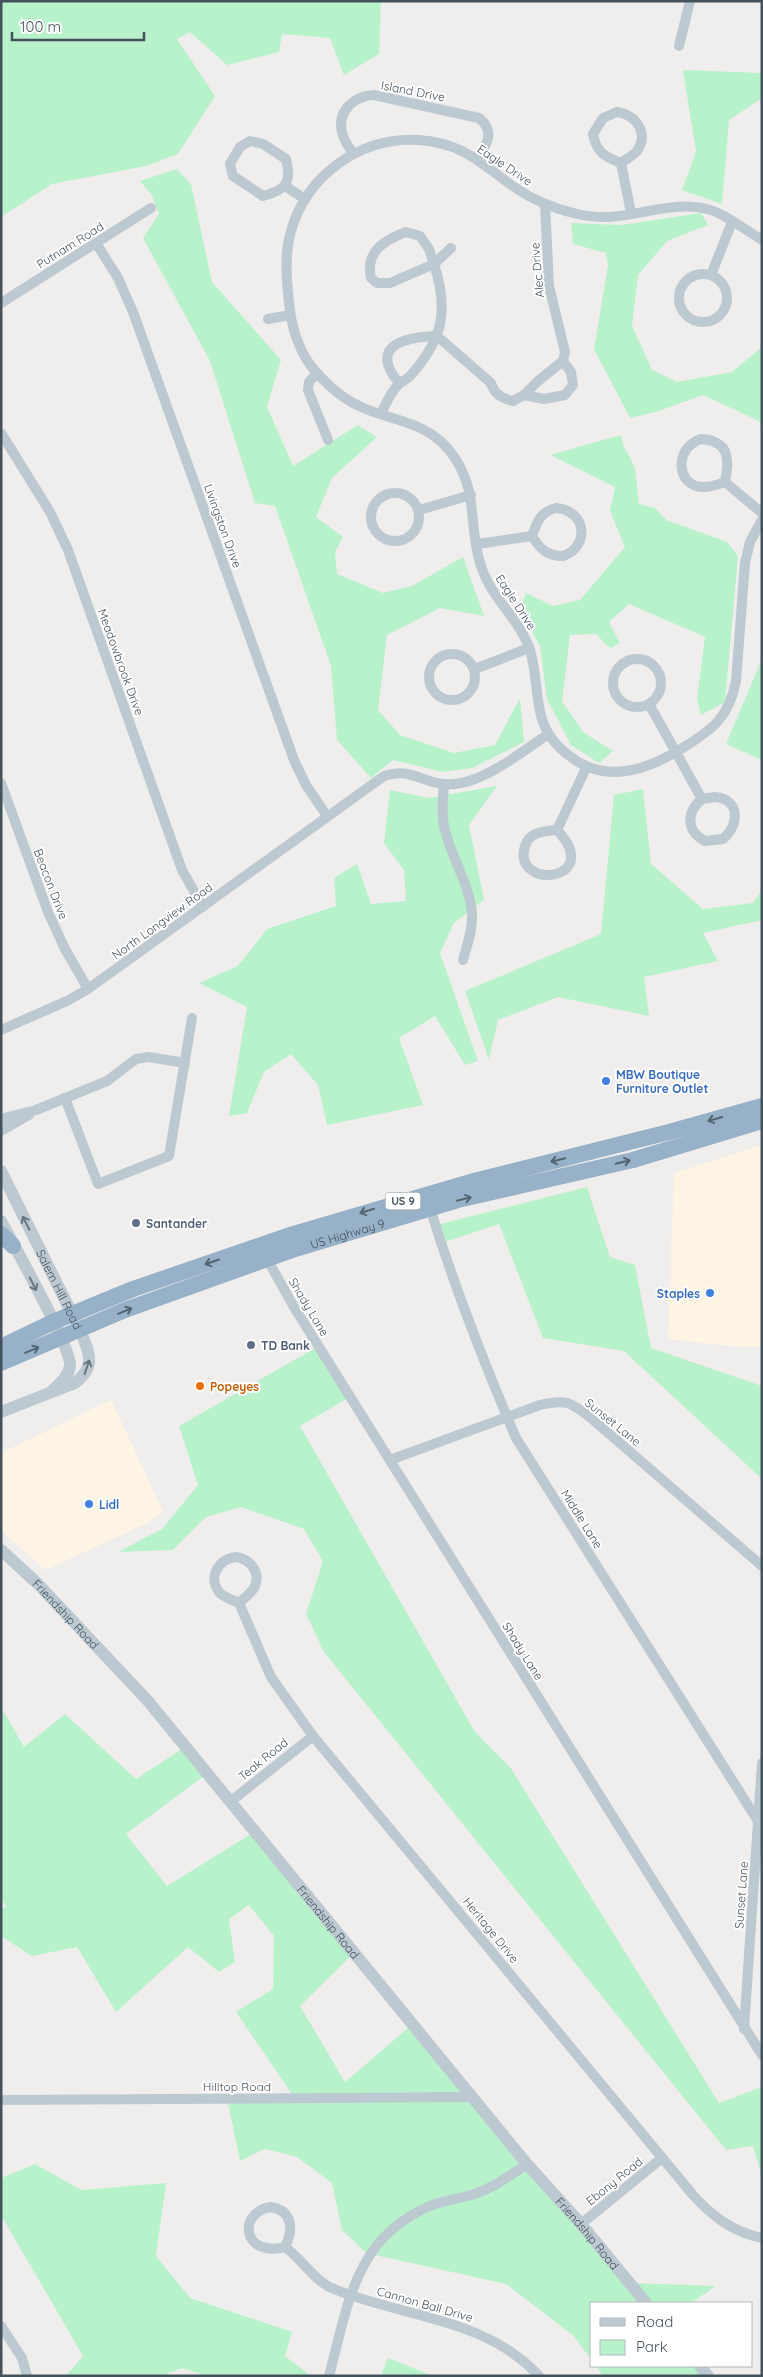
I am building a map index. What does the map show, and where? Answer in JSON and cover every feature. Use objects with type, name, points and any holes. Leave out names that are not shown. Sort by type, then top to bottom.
[{"type":"highway","name":"US Highway 9","points":[[1,1347],[48,1324],[133,1289],[372,1210],[474,1181],[661,1134],[762,1106]]},
{"type":"highway","name":"US Highway 9","points":[[1,1363],[143,1304],[267,1259],[430,1208],[640,1158],[762,1121]]},
{"type":"highway","points":[[1,1234],[13,1246]]},
{"type":"highway","points":[[1,1336],[48,1324]]},
{"type":"street","points":[[679,46],[690,1]]},
{"type":"street","name":"Island Drive","points":[[353,153],[342,134],[341,126],[344,113],[353,101],[374,95],[479,118],[485,123],[489,137],[486,146],[477,158]]},
{"type":"street","points":[[617,112],[630,116],[636,121],[642,136],[638,150],[621,163],[602,155],[597,148],[593,134],[603,118],[617,112]]},
{"type":"street","name":"Eagle Drive","points":[[762,240],[714,212],[696,207],[679,207],[605,217],[576,213],[546,204],[519,190],[477,158],[447,145],[418,140],[392,141],[353,153],[325,175],[305,199],[291,229],[286,255],[290,315],[298,342],[317,373],[330,387],[345,398],[381,414],[413,423],[440,440],[453,454],[463,471],[471,495],[480,564],[488,583],[520,626],[529,648],[536,674],[538,704],[548,734],[558,746],[586,768],[613,773],[636,771],[676,753],[703,736],[718,723],[731,701],[736,681],[746,556],[750,542],[762,520]]},
{"type":"street","points":[[250,141],[256,141],[286,159],[289,175],[285,186],[276,192],[263,196],[233,176],[230,164],[240,147],[250,141]]},
{"type":"street","points":[[621,163],[631,213]]},
{"type":"street","points":[[285,186],[305,199]]},
{"type":"street","name":"Alec Drive","points":[[437,336],[491,384],[492,390],[499,396],[513,401],[524,395],[544,398],[565,395],[573,385],[571,372],[563,361],[565,352],[549,286],[546,204]]},
{"type":"street","name":"Putnam Road","points":[[1,302],[151,208]]},
{"type":"street","points":[[711,275],[732,222]]},
{"type":"street","points":[[381,414],[390,395],[399,383],[410,377],[437,336],[444,308],[440,280],[434,264],[429,249],[420,236],[406,232],[376,249],[369,262],[371,278],[381,284],[434,264],[451,248]]},
{"type":"street","name":"Livingston Drive","points":[[96,243],[118,278],[133,312],[294,760],[306,785],[327,816]]},
{"type":"street","points":[[702,273],[711,275],[722,285],[726,292],[726,306],[713,319],[693,320],[679,303],[679,291],[686,281],[693,276],[702,273]]},
{"type":"street","points":[[268,319],[290,315]]},
{"type":"street","points":[[399,383],[390,373],[386,360],[392,346],[416,337],[437,336]]},
{"type":"street","points":[[524,395],[563,361]]},
{"type":"street","points":[[317,373],[307,388],[328,440]]},
{"type":"street","name":"Meadowbrook Drive","points":[[1,433],[50,512],[68,550],[182,870],[203,907]]},
{"type":"street","points":[[701,439],[719,444],[728,458],[724,482],[704,488],[690,483],[685,478],[680,461],[688,446],[701,439]]},
{"type":"street","points":[[724,482],[762,513]]},
{"type":"street","points":[[389,493],[400,493],[407,497],[419,510],[414,530],[411,534],[398,541],[386,539],[374,527],[372,512],[377,501],[389,493]]},
{"type":"street","points":[[419,510],[471,495]]},
{"type":"street","points":[[556,508],[571,512],[578,519],[581,527],[581,539],[578,545],[563,556],[548,554],[540,548],[532,536],[538,519],[549,510],[556,508]]},
{"type":"street","points":[[476,544],[532,536]]},
{"type":"street","points":[[475,669],[529,648]]},
{"type":"street","points":[[450,653],[463,656],[475,669],[474,683],[471,690],[458,700],[447,700],[440,697],[430,684],[429,677],[432,664],[442,655],[450,653]]},
{"type":"street","points":[[632,660],[646,661],[655,666],[659,672],[661,687],[649,704],[631,705],[624,702],[616,694],[613,678],[623,664],[632,660]]},
{"type":"street","points":[[649,704],[702,798]]},
{"type":"street","points":[[463,960],[470,934],[472,914],[470,901],[444,828],[442,812],[444,784],[466,782],[481,777],[548,734]]},
{"type":"street","points":[[557,830],[586,768]]},
{"type":"street","name":"North Longview Road","points":[[1,1030],[69,1000],[88,988],[327,816],[391,774],[408,773],[444,784]]},
{"type":"street","name":"Beacon Drive","points":[[1,783],[48,912],[65,948],[88,988]]},
{"type":"street","points":[[720,797],[736,810],[736,822],[728,835],[723,838],[704,841],[694,834],[690,827],[691,813],[702,798],[720,797]]},
{"type":"street","points":[[557,830],[568,841],[572,852],[571,860],[569,866],[560,874],[542,876],[534,872],[526,864],[525,847],[532,836],[538,832],[557,830]]},
{"type":"street","points":[[65,1098],[98,1184],[169,1156],[192,1018]]},
{"type":"street","points":[[1,1119],[36,1110],[107,1081],[136,1059],[149,1057],[185,1063]]},
{"type":"street","points":[[1,1131],[36,1110]]},
{"type":"street","name":"Salem Hill Road","points":[[1,1171],[80,1330],[90,1354],[85,1374],[76,1383],[1,1412]]},
{"type":"street","name":"Middle Lane","points":[[430,1208],[440,1240],[516,1438],[758,1821]]},
{"type":"street","name":"Salem Hill Road","points":[[1,1221],[48,1324],[62,1338],[70,1359],[70,1367],[65,1378],[49,1394]]},
{"type":"street","name":"Shady Lane","points":[[267,1259],[294,1307],[762,2055]]},
{"type":"street","name":"Sunset Lane","points":[[390,1460],[555,1401],[571,1403],[762,1566]]},
{"type":"street","name":"Friendship Road","points":[[1,1550],[38,1584],[108,1656],[177,1736],[472,2097],[528,2164],[582,2224],[645,2302]]},
{"type":"street","points":[[236,1557],[249,1562],[256,1574],[256,1582],[251,1592],[238,1603],[219,1592],[214,1578],[216,1570],[223,1561],[236,1557]]},
{"type":"street","name":"Heritage Drive","points":[[238,1603],[271,1677],[313,1736],[693,2196],[716,2218],[738,2231],[762,2238]]},
{"type":"street","name":"Teak Road","points":[[230,1802],[313,1736]]},
{"type":"street","name":"Sunset Lane","points":[[744,2029],[762,1763]]},
{"type":"street","name":"Hilltop Road","points":[[1,2100],[472,2097]]},
{"type":"street","name":"Ebony Road","points":[[582,2224],[662,2158]]},
{"type":"street","points":[[329,2376],[357,2276],[369,2255],[383,2237],[401,2222],[432,2205],[491,2187],[528,2164]]},
{"type":"street","points":[[276,2208],[287,2216],[292,2230],[285,2247],[266,2250],[255,2244],[251,2238],[249,2226],[259,2211],[276,2208]]},
{"type":"street","name":"Cannon Ball Drive","points":[[285,2247],[328,2286],[351,2295],[480,2333],[511,2351],[539,2376]]},
{"type":"street","points":[[1,2326],[22,2358],[27,2376]]},
{"type":"shaded area","points":[[762,1145],[762,1347],[729,1346],[668,1339],[674,1173]]},
{"type":"shaded area","points":[[111,1400],[163,1511],[148,1523],[45,1570],[1,1531],[1,1453]]},
{"type":"green space","points":[[1,1],[381,1],[379,54],[344,75],[330,38],[282,34],[279,52],[227,65],[190,32],[177,39],[215,96],[178,154],[146,166],[52,184],[1,217]]},
{"type":"green space","points":[[683,70],[762,73],[762,98],[729,120],[722,204],[682,190],[696,152]]},
{"type":"green space","points":[[177,169],[191,184],[212,282],[281,360],[267,407],[293,466],[358,425],[377,437],[332,478],[316,517],[343,537],[335,552],[337,574],[383,593],[412,586],[463,557],[484,616],[440,608],[387,635],[378,710],[400,735],[454,753],[495,745],[520,698],[524,742],[472,768],[443,772],[393,760],[371,778],[337,740],[331,666],[275,506],[255,503],[210,361],[143,238],[159,214],[151,194],[140,181]]},
{"type":"green space","points":[[701,213],[708,225],[667,241],[638,275],[632,326],[652,370],[677,382],[732,372],[762,347],[762,428],[759,421],[703,395],[656,412],[630,418],[594,349],[608,265],[606,253],[573,244],[571,223],[621,225]]},
{"type":"green space","points":[[621,435],[623,444],[635,468],[639,504],[655,508],[666,520],[727,542],[738,556],[725,702],[701,715],[697,699],[705,637],[629,604],[609,622],[620,643],[610,648],[596,634],[570,635],[562,701],[583,732],[613,751],[599,763],[571,745],[547,699],[540,646],[520,610],[526,593],[553,606],[580,600],[625,547],[610,511],[615,487],[550,455]]},
{"type":"green space","points":[[762,659],[762,760],[726,744]]},
{"type":"green space","points":[[497,786],[469,825],[484,900],[454,923],[440,953],[478,1061],[465,1065],[435,1016],[399,1038],[423,1105],[327,1125],[318,1085],[291,1054],[264,1072],[247,1113],[229,1116],[247,1007],[199,983],[238,966],[267,929],[336,906],[334,878],[357,864],[371,904],[406,901],[404,870],[384,843],[390,790],[429,798]]},
{"type":"green space","points":[[643,789],[651,864],[703,909],[753,903],[762,890],[762,920],[703,933],[718,961],[644,977],[649,1016],[558,997],[498,1020],[489,1060],[465,991],[601,934],[614,795]]},
{"type":"green space","points":[[587,1187],[610,1257],[635,1265],[651,1348],[762,1386],[762,1479],[624,1351],[543,1338],[499,1224],[442,1243],[436,1225]]},
{"type":"green space","points":[[317,1347],[352,1396],[300,1426],[475,1732],[510,1767],[719,2103],[762,2087],[762,2177],[753,2146],[726,2150],[324,1652],[306,1614],[323,1561],[304,1529],[241,1507],[206,1517],[173,1550],[118,1552],[162,1529],[198,1485],[179,1426]]},
{"type":"green space","points":[[1,1707],[24,1747],[65,1714],[136,1779],[188,1745],[208,1773],[126,1834],[167,1886],[256,1831],[356,1951],[300,2006],[345,2082],[415,2022],[632,2283],[716,2286],[692,2302],[590,2302],[590,2358],[574,2336],[506,2284],[366,2253],[342,2230],[332,2183],[297,2157],[265,2149],[240,2161],[227,2098],[294,2097],[236,2012],[273,1989],[274,1936],[249,1905],[229,1919],[235,1962],[219,1972],[188,1947],[116,2012],[77,1947],[32,1956],[1,1936],[1,1910],[6,1907],[1,1897]]},
{"type":"green space","points":[[35,2164],[81,2190],[166,2183],[156,2256],[190,2298],[292,2332],[285,2356],[311,2376],[208,2376],[182,2368],[161,2376],[66,2376],[83,2356],[1,2215],[1,2178]]},
{"type":"green space","points":[[388,2358],[433,2376],[381,2376]]},
{"type":"green space","points":[[597,2367],[702,2367],[709,2376],[603,2376]]},
{"type":"place","name":"MBW Boutique Furniture Outlet","points":[[606,1081]]},
{"type":"place","name":"Santander","points":[[136,1223]]},
{"type":"place","name":"Staples","points":[[710,1293]]},
{"type":"place","name":"TD Bank","points":[[251,1345]]},
{"type":"place","name":"Popeyes","points":[[200,1386]]},
{"type":"place","name":"Lidl","points":[[89,1504]]}]
